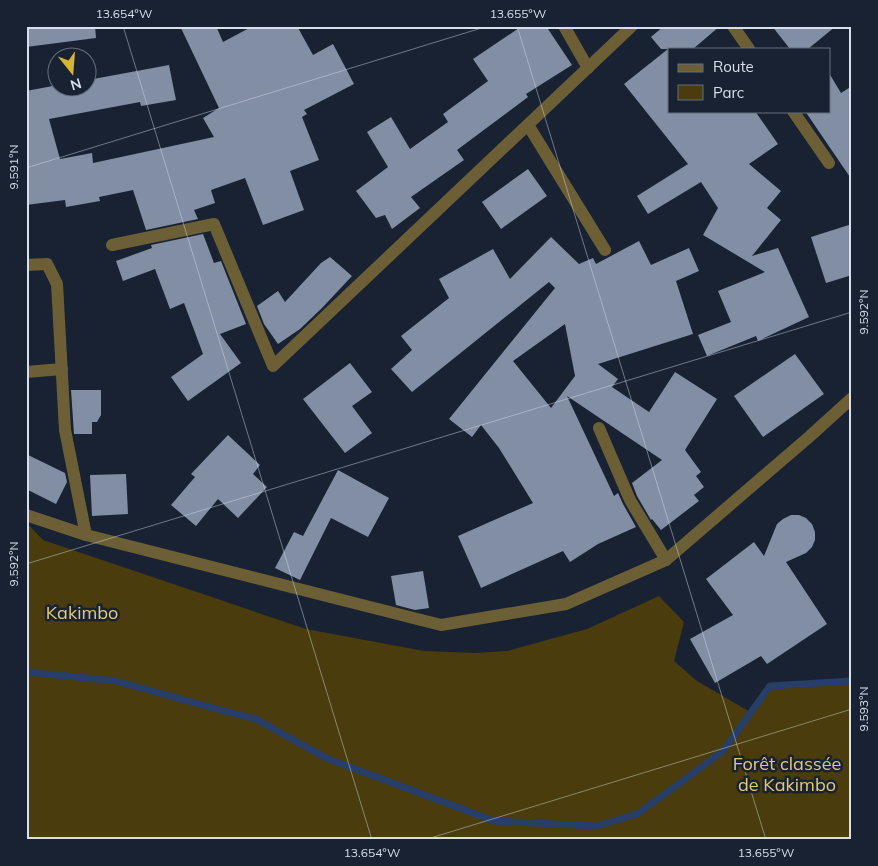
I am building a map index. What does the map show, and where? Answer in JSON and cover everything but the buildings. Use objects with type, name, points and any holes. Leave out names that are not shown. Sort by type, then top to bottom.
[{"type":"street","points":[[564,26],[588,68]]},
{"type":"street","points":[[112,245],[214,224],[273,366],[632,26]]},
{"type":"street","points":[[733,26],[748,48]]},
{"type":"street","points":[[794,112],[829,163]]},
{"type":"street","points":[[528,125],[605,250]]},
{"type":"street","points":[[26,265],[47,264],[57,284],[65,430],[86,535]]},
{"type":"street","points":[[26,372],[62,369]]},
{"type":"street","points":[[26,515],[86,535],[441,625],[566,604],[666,560],[852,398]]},
{"type":"street","points":[[599,428],[630,500],[666,560]]},
{"type":"green space","points":[[26,522],[43,540],[306,629],[424,651],[475,653],[507,651],[587,629],[659,596],[684,622],[674,661],[697,681],[750,712],[770,686],[852,681],[852,840],[26,840]]},
{"type":"waterway","points":[[26,672],[116,681],[256,719],[326,758],[494,821],[597,826],[637,814],[723,751],[770,686],[852,681]]},
{"type":"park label","name":"Kakimbo","points":[[82,612]]},
{"type":"park label","name":"Forêt classée de Kakimbo","points":[[787,773]]}]
